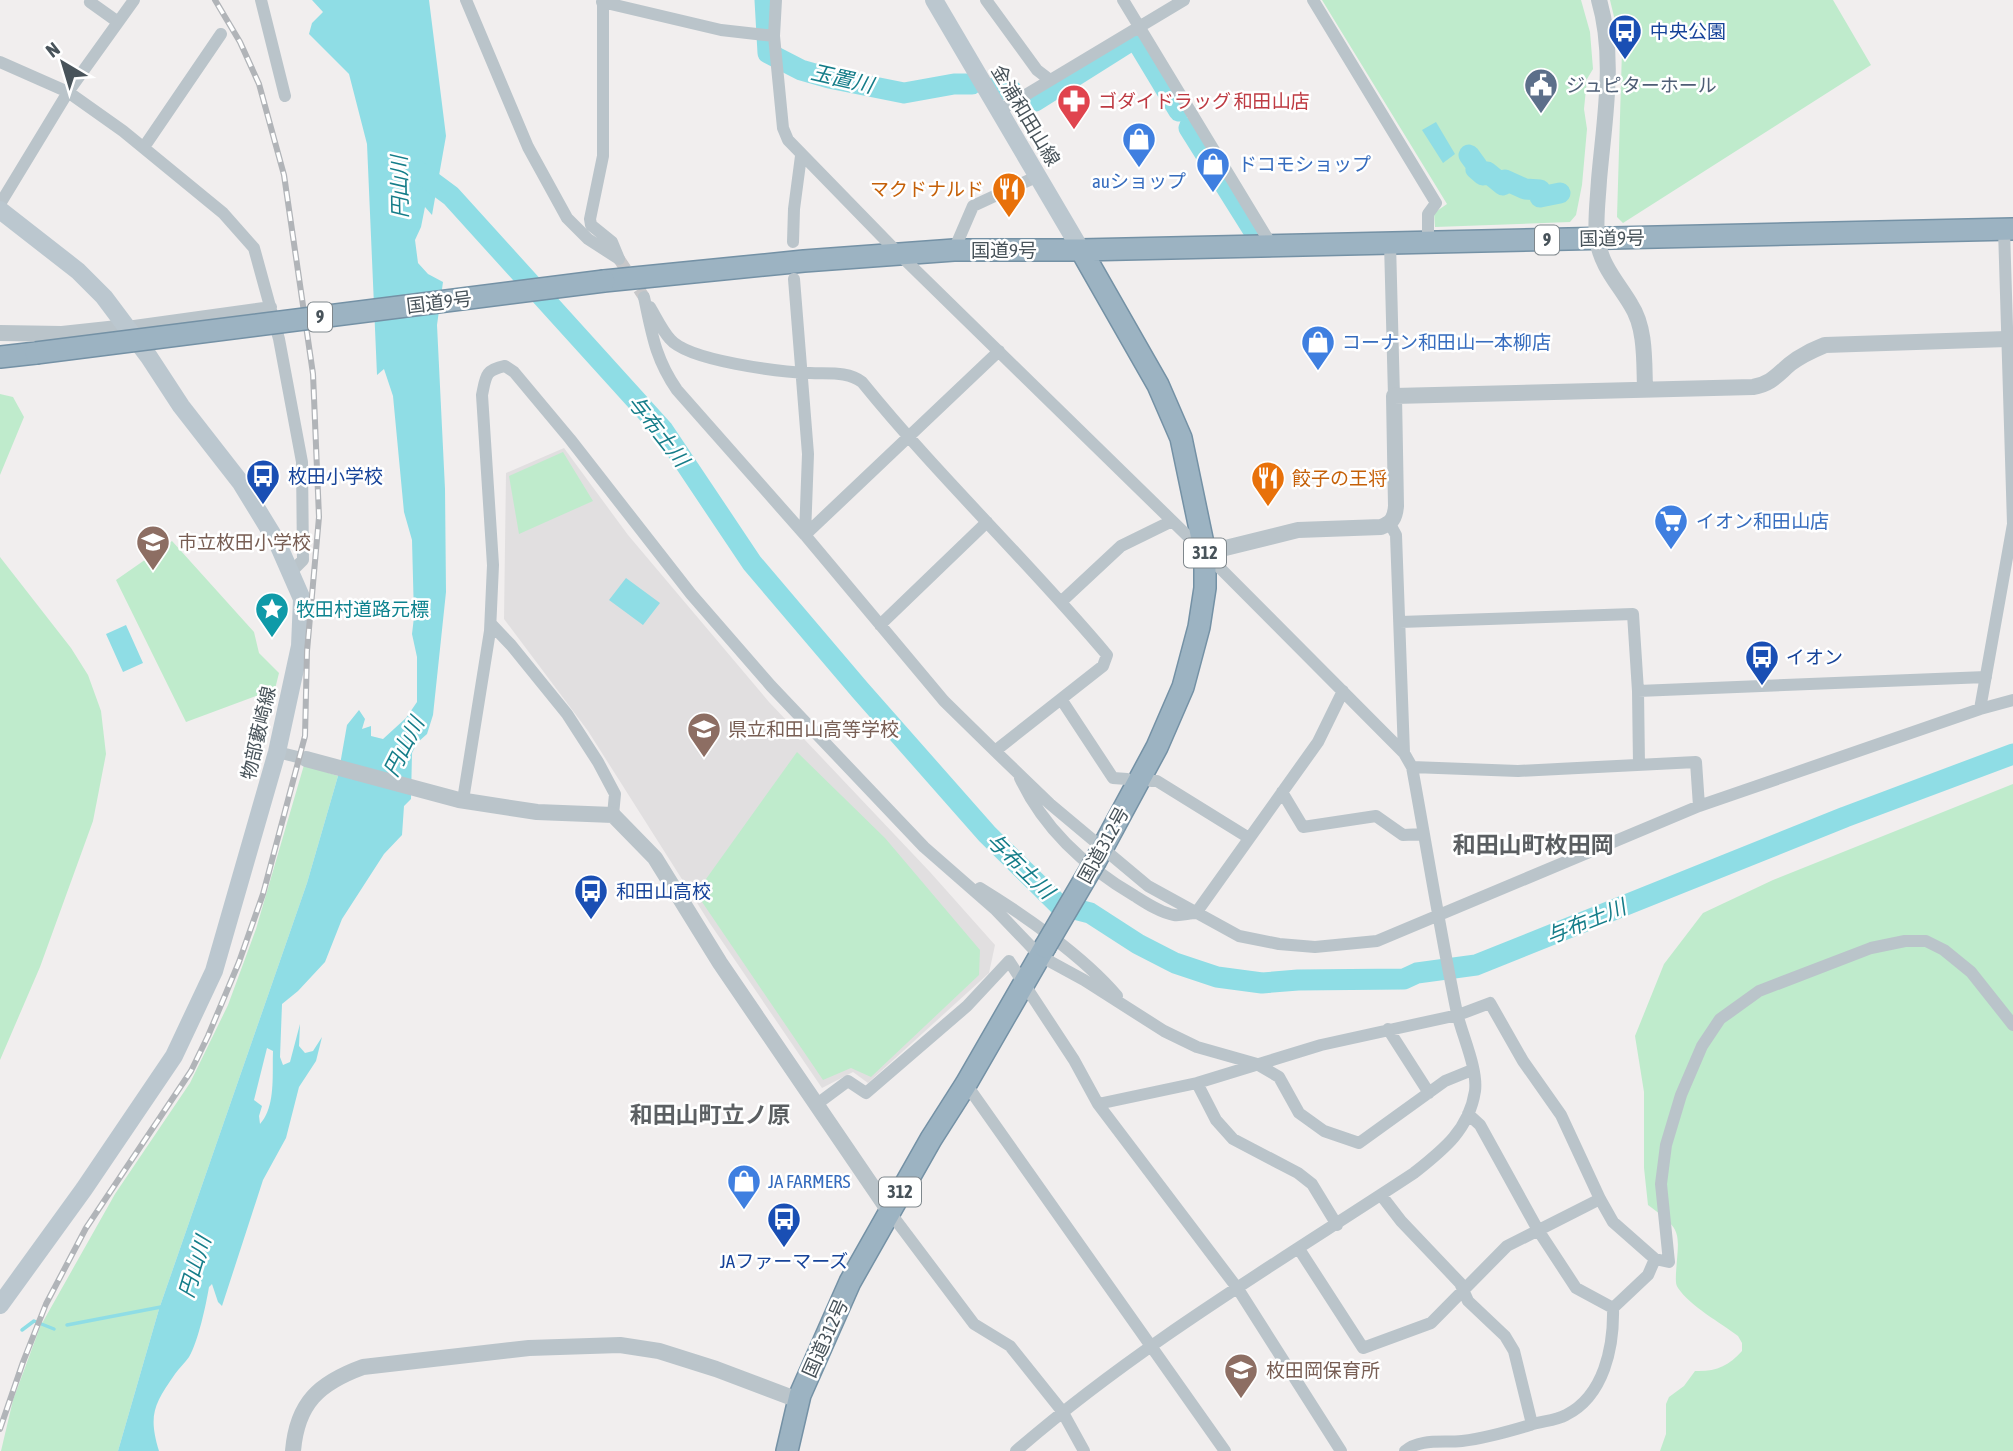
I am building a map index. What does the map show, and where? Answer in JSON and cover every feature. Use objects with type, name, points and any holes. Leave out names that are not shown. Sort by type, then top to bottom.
[{"type":"highway","name":"国道9号","points":[[0,357],[604,281],[954,250],[1081,250],[2008,229]]},
{"type":"highway","name":"国道312号","points":[[787,1451],[799,1401],[850,1282],[1099,854],[1157,747],[1183,687],[1199,627],[1205,588],[1205,553],[1181,438],[1158,385],[1081,250]]},
{"type":"main road","name":"金浦和田山線","points":[[934,0],[1081,250]]},
{"type":"main road","name":"物部藪崎線","points":[[0,210],[78,271],[104,297],[181,406],[241,483],[277,542],[302,599],[300,646],[277,752],[214,971],[174,1056],[76,1200],[0,1304]]},
{"type":"street","points":[[91,0],[90,2],[118,22]]},
{"type":"street","points":[[0,204],[68,92],[134,0]]},
{"type":"street","points":[[261,0],[285,96]]},
{"type":"street","points":[[466,0],[528,147],[567,218],[588,239],[619,259],[612,242],[591,225],[590,219],[603,156],[603,1],[721,30],[774,36]]},
{"type":"street","points":[[776,0],[774,36],[783,128],[788,140],[899,254],[1205,553],[1404,753],[1412,767],[1458,1015],[1472,1070],[1475,1089],[1468,1114],[1462,1128],[1447,1146],[1414,1173],[1151,1346],[1062,1411],[1016,1451]]},
{"type":"street","points":[[986,0],[1037,70],[1050,80]]},
{"type":"street","points":[[1123,0],[1272,246]]},
{"type":"street","points":[[999,111],[1184,0]]},
{"type":"street","points":[[1313,0],[1436,203],[1429,214],[1429,242]]},
{"type":"street","points":[[1599,0],[1609,51],[1597,239],[1607,270],[1632,306],[1639,322],[1644,388]]},
{"type":"street","points":[[144,147],[221,34]]},
{"type":"street","points":[[0,62],[68,92],[144,147],[169,171],[223,213],[254,247],[271,307],[302,462],[303,560],[292,572]]},
{"type":"street","points":[[793,242],[794,209],[802,156]]},
{"type":"street","points":[[954,250],[974,206],[1038,176]]},
{"type":"street","points":[[1980,709],[2013,524],[2008,229]]},
{"type":"street","points":[[1205,553],[1298,530],[1381,527],[1390,524],[1395,517],[1390,243]]},
{"type":"street","points":[[794,279],[808,454],[805,535]]},
{"type":"street","points":[[995,751],[1103,666],[1107,655],[1062,601],[907,438],[862,382],[853,375],[800,373],[727,362],[681,349],[670,339],[644,297],[657,354],[677,390],[805,535],[944,701],[1099,854],[1148,886],[1239,936],[1279,944],[1315,947],[1377,941],[1699,806],[2013,700]]},
{"type":"street","points":[[0,333],[62,334],[271,307]]},
{"type":"street","points":[[1394,396],[1733,388],[1766,384],[1775,379],[1790,363],[1825,345],[2009,344]]},
{"type":"street","points":[[805,535],[999,351]]},
{"type":"street","points":[[461,800],[491,624],[493,565],[482,395],[487,374],[494,368],[505,366],[514,372],[570,439],[691,594],[771,687],[924,847],[1042,951],[1164,1031],[1197,1047],[1257,1064],[1279,1077],[1299,1113],[1324,1131],[1359,1143],[1445,1080],[1472,1070]]},
{"type":"street","points":[[1062,601],[1121,546],[1172,521]]},
{"type":"street","points":[[880,625],[987,522]]},
{"type":"street","points":[[1390,524],[1396,535],[1404,753]]},
{"type":"street","points":[[1400,622],[1633,614],[1639,765]]},
{"type":"street","points":[[491,624],[567,714],[598,762],[615,794],[614,815]]},
{"type":"street","points":[[1638,691],[1986,677]]},
{"type":"street","points":[[1017,772],[1032,803],[1050,826],[1111,883],[1174,915],[1196,913],[1318,742],[1343,691]]},
{"type":"street","points":[[1061,699],[1113,778],[1127,779]]},
{"type":"street","points":[[277,752],[461,800],[537,812],[614,815],[655,858],[720,963],[889,1211],[974,1324],[1010,1346],[1062,1411],[1084,1451]]},
{"type":"street","points":[[1412,767],[1518,771],[1696,762],[1699,806]]},
{"type":"street","points":[[1151,781],[1157,781],[1249,838]]},
{"type":"street","points":[[1282,792],[1303,827],[1376,816],[1403,835],[1424,834]]},
{"type":"street","points":[[953,871],[1016,910],[1102,979],[1125,1006]]},
{"type":"street","points":[[1098,1104],[1198,1083],[1321,1045],[1458,1015],[1490,1003],[1523,1061],[1561,1115],[1613,1222],[1656,1259],[1669,1262],[1661,1184],[1666,1145],[1681,1095],[1702,1046],[1720,1019],[1759,991],[1871,948],[1905,941],[1926,941],[1944,950],[1971,972],[2013,1025]]},
{"type":"street","points":[[817,1104],[848,1081],[866,1093],[967,1006],[1009,961],[1074,1060],[1098,1104],[1238,1289],[1341,1451]]},
{"type":"street","points":[[1388,1029],[1429,1093]]},
{"type":"street","points":[[1198,1083],[1216,1120],[1233,1139],[1298,1173],[1312,1184],[1337,1224]]},
{"type":"street","points":[[966,1084],[1225,1451]]},
{"type":"street","points":[[1468,1114],[1480,1125],[1538,1230],[1576,1288],[1613,1308]]},
{"type":"street","points":[[1381,1195],[1401,1221],[1460,1283],[1468,1300],[1505,1336],[1514,1351],[1532,1424]]},
{"type":"street","points":[[1299,1249],[1363,1349],[1431,1323],[1507,1246],[1600,1199]]},
{"type":"street","points":[[1415,1448],[1500,1435],[1563,1417],[1578,1408],[1596,1386],[1612,1344],[1613,1308],[1648,1275],[1656,1259]]},
{"type":"street","points":[[284,1451],[294,1443],[300,1414],[316,1393],[339,1376],[363,1367],[567,1345],[620,1345],[659,1351],[716,1369],[799,1401]]},
{"type":"shaded area","points":[[564,448],[628,535],[769,702],[930,872],[995,945],[989,973],[868,1083],[853,1072],[822,1088],[711,925],[588,731],[504,619],[506,473]]},
{"type":"green space","points":[[1322,0],[1581,0],[1590,32],[1593,69],[1587,79],[1584,109],[1587,129],[1582,185],[1576,215],[1570,222],[1435,227],[1434,213],[1447,204]]},
{"type":"green space","points":[[1610,0],[1833,0],[1871,65],[1623,223],[1617,217],[1622,50]]},
{"type":"green space","points":[[0,394],[13,397],[24,417],[0,475]]},
{"type":"green space","points":[[563,452],[593,501],[519,534],[509,476]]},
{"type":"green space","points":[[172,541],[254,632],[259,653],[279,673],[275,689],[186,722],[116,580]]},
{"type":"green space","points":[[0,557],[71,648],[88,675],[101,711],[106,754],[93,821],[40,967],[0,1060]]},
{"type":"green space","points":[[797,752],[885,838],[980,950],[979,975],[871,1077],[851,1068],[823,1080],[696,893]]},
{"type":"green space","points":[[304,765],[338,776],[307,883],[159,1309],[118,1451],[1,1451],[13,1400],[40,1327],[115,1194],[190,1083],[228,1005],[256,929]]},
{"type":"green space","points":[[2013,784],[2013,1451],[1660,1451],[1666,1434],[1666,1404],[1669,1397],[1684,1386],[1695,1371],[1721,1367],[1742,1351],[1738,1336],[1698,1308],[1676,1285],[1676,1233],[1668,1221],[1648,1205],[1644,1168],[1644,1092],[1635,1036],[1664,964],[1703,913],[1773,880]]},
{"type":"water","name":"円山川","points":[[312,0],[429,0],[446,136],[432,215],[425,207],[415,240],[418,263],[428,274],[443,282],[437,325],[445,489],[446,592],[433,715],[427,734],[417,743],[412,753],[411,799],[404,806],[402,835],[384,854],[342,919],[325,962],[282,1004],[280,1057],[283,1065],[290,1062],[300,1024],[299,1046],[305,1053],[313,1051],[322,1037],[316,1061],[299,1087],[286,1138],[263,1180],[222,1306],[212,1284],[189,1357],[162,1394],[155,1410],[154,1428],[159,1451],[118,1451],[159,1309],[307,883],[338,776],[347,725],[359,710],[365,719],[362,729],[371,726],[371,736],[383,739],[406,718],[417,702],[417,657],[412,634],[412,540],[404,512],[393,396],[384,369],[377,375],[367,144],[349,74],[309,34],[312,23],[323,12]],"holes":[[[267,1048],[273,1051],[271,1099],[269,1109],[260,1124],[262,1106],[254,1100]]]},
{"type":"water","points":[[1436,122],[1455,154],[1443,163],[1422,130]]},
{"type":"water","points":[[626,578],[660,603],[643,625],[609,600]]},
{"type":"water","points":[[126,625],[143,663],[123,672],[106,634]]},
{"type":"waterway","name":"玉置川","points":[[765,0],[768,53],[801,70],[904,93],[954,84],[972,84]]},
{"type":"waterway","name":"玉置川","points":[[1035,101],[1135,38],[1179,111]]},
{"type":"waterway","name":"玉置川","points":[[996,87],[1012,91]]},
{"type":"waterway","name":"玉置川","points":[[1189,128],[1253,230]]},
{"type":"waterway","points":[[1469,155],[1477,166],[1476,169],[1483,175],[1487,172],[1503,185],[1505,180],[1525,189],[1540,190],[1540,197],[1560,193]]},
{"type":"waterway","name":"与布土川","points":[[416,170],[451,196],[663,430],[752,563],[987,834],[1059,905],[1090,913],[1138,944],[1175,963],[1217,977],[1262,983],[1404,979],[1417,973],[1476,965],[1845,817],[2013,754]]},
{"type":"waterway","points":[[67,1325],[161,1307]]},
{"type":"waterway","points":[[22,1330],[34,1321],[54,1329]]},
{"type":"tunnel","points":[[619,259],[644,297]]},
{"type":"railway","points":[[0,1429],[46,1304],[86,1228],[191,1071],[208,1036],[239,962],[263,894],[305,736],[307,651],[319,517],[313,374],[284,175],[259,84],[240,42],[215,0]]},
{"type":"place","name":"中央公園","points":[[1625,61]]},
{"type":"place","name":"ジュピターホール","points":[[1541,115]]},
{"type":"place","name":"ゴダイドラッグ 和田山店","points":[[1074,131]]},
{"type":"place","name":"auショップ","points":[[1139,169]]},
{"type":"place","name":"ドコモショップ","points":[[1213,194]]},
{"type":"place","name":"マクドナルド","points":[[1009,219]]},
{"type":"place","name":"コーナン和田山一本柳店","points":[[1318,372]]},
{"type":"place","name":"枚田小学校","points":[[263,506]]},
{"type":"place","name":"餃子の王将","points":[[1268,508]]},
{"type":"place","name":"イオン和田山店","points":[[1671,551]]},
{"type":"place","name":"市立枚田小学校","points":[[153,572]]},
{"type":"place","name":"牧田村道路元標","points":[[272,639]]},
{"type":"place","name":"イオン","points":[[1762,687]]},
{"type":"place","name":"県立和田山高等学校","points":[[704,759]]},
{"type":"place","name":"和田山高校","points":[[591,921]]},
{"type":"place","name":"JA FARMERS","points":[[744,1211]]},
{"type":"place","name":"JAファーマーズ","points":[[784,1249]]},
{"type":"place","name":"枚田岡保育所","points":[[1241,1400]]},
{"type":"district","name":"和田山町枚田岡","points":[[1533,845]]},
{"type":"district","name":"和田山町立ノ原","points":[[710,1115]]}]
